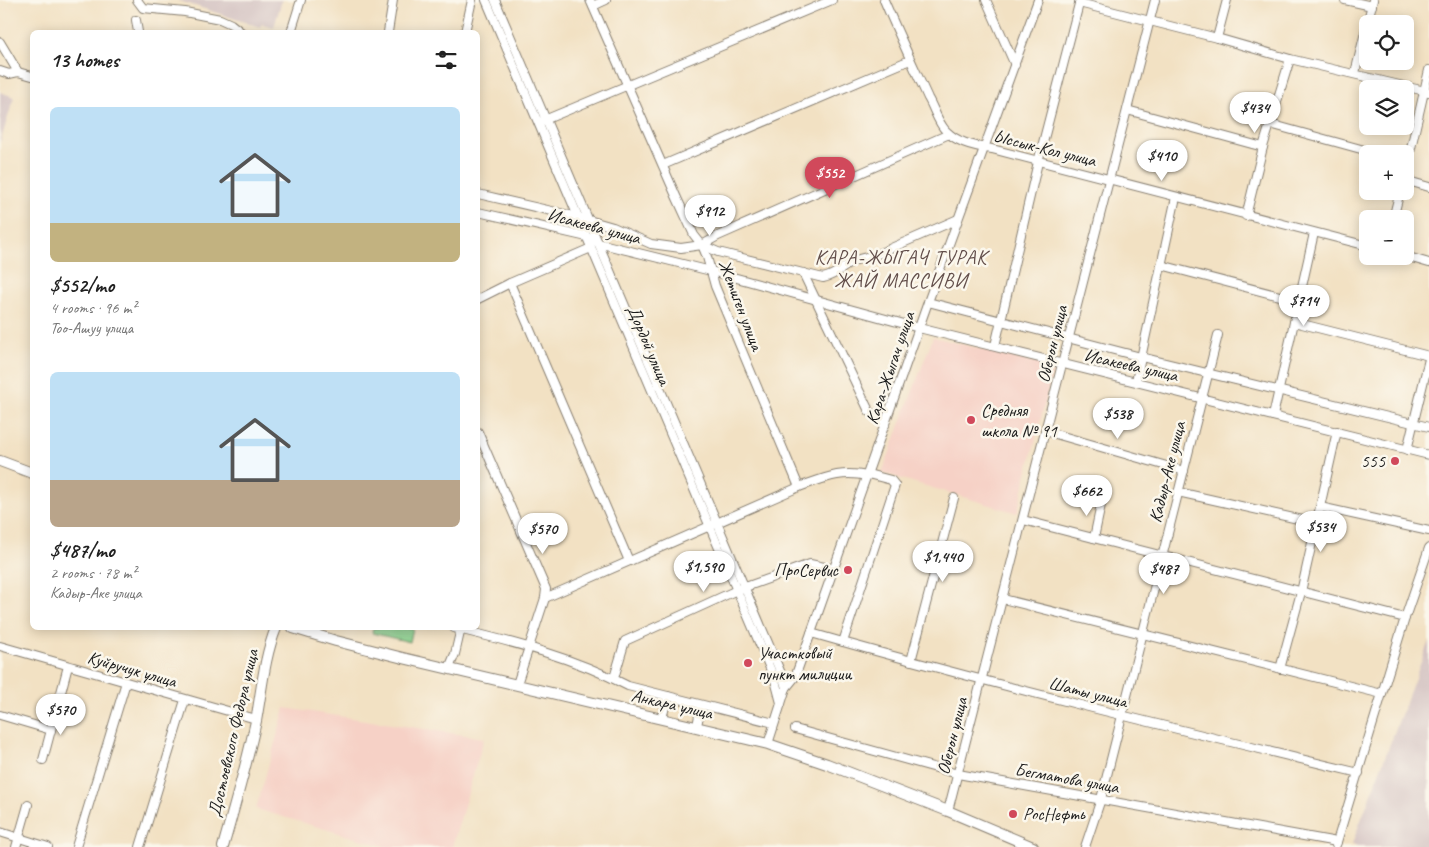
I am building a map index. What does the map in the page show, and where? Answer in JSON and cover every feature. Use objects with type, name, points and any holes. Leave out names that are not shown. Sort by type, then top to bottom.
[{"type":"main road","points":[[0,461],[30,472]]},
{"type":"main road","name":"Достоевского Федора улица","points":[[223,847],[245,770],[265,664],[275,630]]},
{"type":"main road","name":"Анкара улица","points":[[300,630],[336,641],[768,744],[827,764],[948,811],[1033,847]]},
{"type":"street","points":[[137,0],[143,8],[184,12],[225,20],[238,30]]},
{"type":"street","points":[[292,30],[302,0]]},
{"type":"street","points":[[388,30],[393,0]]},
{"type":"street","name":"Дордой улица","points":[[486,0],[598,243],[741,589],[775,680],[781,704]]},
{"type":"street","name":"Дордой улица","points":[[495,0],[578,217],[714,525]]},
{"type":"street","points":[[591,3],[606,0]]},
{"type":"street","points":[[542,121],[832,0]]},
{"type":"street","points":[[702,245],[727,232],[950,134],[942,124],[910,60],[884,0]]},
{"type":"street","points":[[986,0],[1015,65]]},
{"type":"street","name":"Кара-Жыгач улица","points":[[768,744],[786,688],[792,680],[811,633],[928,302],[1038,0]]},
{"type":"street","name":"Оберон улица","points":[[948,811],[1155,0]]},
{"type":"street","points":[[1217,38],[1227,0]]},
{"type":"street","points":[[1345,0],[1372,3],[1355,73]]},
{"type":"street","points":[[466,30],[473,1]]},
{"type":"street","points":[[995,346],[1038,162],[1079,1],[1149,22],[1426,91]]},
{"type":"street","name":"Жетиген улица","points":[[591,3],[694,235],[702,245],[715,286],[800,487]]},
{"type":"street","points":[[136,20],[138,30]]},
{"type":"street","points":[[0,42],[18,72]]},
{"type":"street","points":[[1246,216],[1263,147],[1290,58]]},
{"type":"street","points":[[663,165],[910,60]]},
{"type":"street","points":[[1411,145],[1426,91],[1429,70]]},
{"type":"street","points":[[0,71],[9,74],[18,72],[30,75]]},
{"type":"street","points":[[1127,110],[1263,147]]},
{"type":"street","points":[[1270,124],[1359,148]]},
{"type":"street","name":"Ыссык-Кол улица","points":[[950,134],[975,146],[1359,244]]},
{"type":"street","points":[[1414,183],[1429,187]]},
{"type":"street","name":"Исакеева улица","points":[[480,194],[613,227],[651,244],[681,248],[702,245],[718,252],[823,278],[832,276],[860,258],[873,256],[958,219]]},
{"type":"street","points":[[1136,381],[1176,197]]},
{"type":"street","name":"Исакеева улица","points":[[480,212],[587,238],[598,243],[711,271],[920,328],[1429,455]]},
{"type":"street","points":[[1273,416],[1314,233]]},
{"type":"street","points":[[480,298],[591,248]]},
{"type":"street","points":[[1414,259],[1429,263]]},
{"type":"street","points":[[1161,265],[1299,301]]},
{"type":"street","points":[[803,273],[869,411],[885,425]]},
{"type":"street","points":[[510,283],[629,561]]},
{"type":"street","name":"Исакеева улица","points":[[928,302],[1141,357],[1429,427]]},
{"type":"street","points":[[1294,322],[1429,357],[1407,450]]},
{"type":"street","name":"Кадыр-Аке улица","points":[[1085,847],[1101,799],[1218,335]]},
{"type":"street","points":[[1045,430],[1184,471]]},
{"type":"street","points":[[1280,669],[1301,592],[1337,431]]},
{"type":"street","points":[[480,437],[546,589],[545,598],[517,684]]},
{"type":"street","points":[[545,598],[800,487],[833,475],[852,473],[891,480],[895,485],[843,642]]},
{"type":"street","points":[[1178,492],[1316,523]]},
{"type":"street","points":[[911,662],[954,498]]},
{"type":"street","points":[[1094,538],[1102,500]]},
{"type":"street","points":[[1320,507],[1429,531]]},
{"type":"street","points":[[1023,520],[1405,618]]},
{"type":"street","points":[[1337,845],[1405,618],[1429,548]]},
{"type":"street","points":[[614,678],[625,641],[741,589],[810,564],[834,568]]},
{"type":"street","name":"Дордой улица","points":[[741,589],[786,688]]},
{"type":"street","points":[[1003,599],[1382,694]]},
{"type":"street","points":[[449,668],[455,654],[459,630]]},
{"type":"street","points":[[466,630],[528,648],[614,678],[628,686],[774,723]]},
{"type":"street","name":"Шаты улица","points":[[811,633],[982,681],[1360,773]]},
{"type":"street","name":"Куйручук улица","points":[[0,646],[256,719]]},
{"type":"street","points":[[43,760],[68,666]]},
{"type":"street","points":[[783,678],[792,680]]},
{"type":"street","points":[[76,847],[126,682]]},
{"type":"street","points":[[662,718],[668,696]]},
{"type":"street","points":[[140,847],[185,700]]},
{"type":"street","points":[[697,726],[701,705]]},
{"type":"street","points":[[0,715],[51,730]]},
{"type":"street","name":"Бегматова улица","points":[[795,729],[958,774],[1101,799],[1337,845]]},
{"type":"street","points":[[16,847],[28,806]]},
{"type":"street","points":[[0,832],[48,847]]},
{"type":"shaded area","points":[[177,0],[282,0],[274,27],[262,24],[260,27]]},
{"type":"shaded area","points":[[0,92],[14,97],[0,143]]},
{"type":"shaded area","name":"Средняя школа № 91","points":[[933,337],[1054,367],[1017,513],[882,473]]},
{"type":"shaded area","points":[[1429,641],[1429,847],[1360,847],[1352,844]]},
{"type":"shaded area","points":[[285,708],[484,738],[452,847],[387,847],[256,809]]},
{"type":"green space","points":[[373,630],[413,630],[410,642],[372,633]]},
{"type":"place","name":"Средняя школа № 91","points":[[971,420]]},
{"type":"place","name":"555","points":[[1395,461]]},
{"type":"place","name":"ПроСервис","points":[[848,570]]},
{"type":"place","name":"Участковый пункт милиции","points":[[748,663]]},
{"type":"place","name":"РосНефть","points":[[1013,814]]},
{"type":"district","name":"КАРА-ЖЫГАЧ ТУРАК ЖАЙ МАССИВИ","points":[[901,268]]}]
